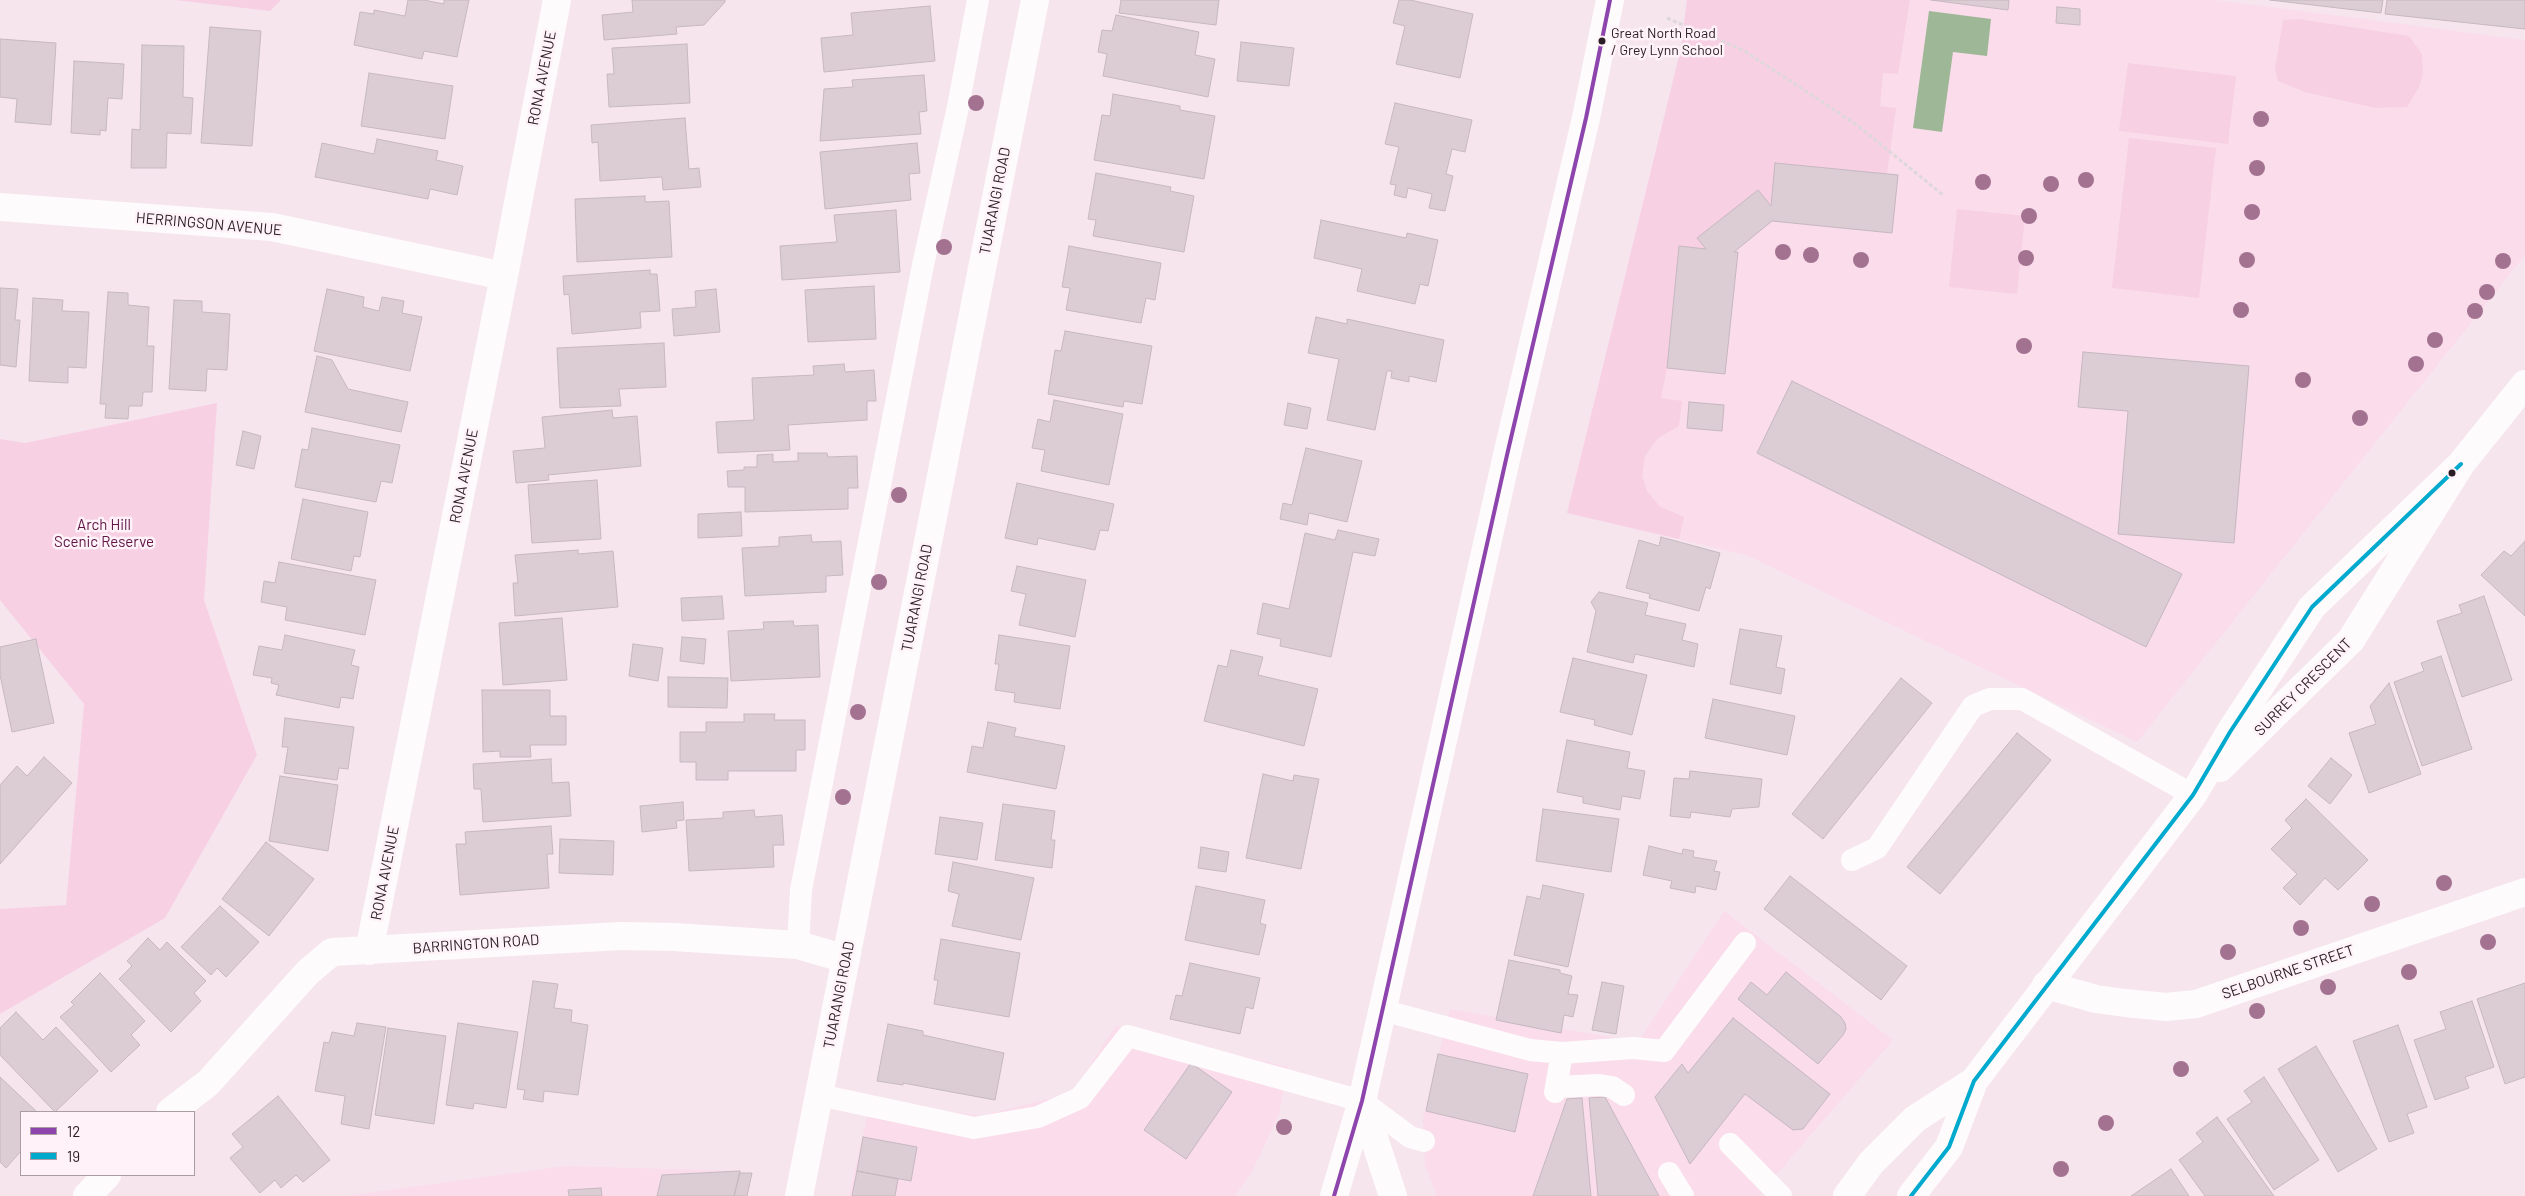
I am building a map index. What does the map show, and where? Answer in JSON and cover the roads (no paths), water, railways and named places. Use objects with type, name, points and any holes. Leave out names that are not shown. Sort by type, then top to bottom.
[{"type":"street","name":"RONA AVENUE","points":[[369,951],[504,276],[557,0]]},
{"type":"street","name":"TUARANGI ROAD","points":[[799,1196],[1035,0]]},
{"type":"street","points":[[1334,1196],[1362,1101],[1586,118],[1610,0]]},
{"type":"street","name":"HERRINGSON AVENUE","points":[[0,207],[272,228],[504,276]]},
{"type":"street","name":"SURREY CRESCENT","points":[[2193,795],[2351,640],[2461,464],[2525,384]]},
{"type":"street","name":"SURREY CRESCENT","points":[[1911,1196],[1948,1147],[1974,1080],[2193,795],[2230,732],[2312,607],[2461,464]]},
{"type":"street","name":"SELBOURNE STREET","points":[[2046,985],[2096,999],[2125,1003],[2166,1007],[2196,1004],[2525,892]]},
{"type":"street","name":"BARRINGTON ROAD","points":[[171,1111],[208,1083],[308,972],[332,952],[602,936],[674,937],[798,945],[846,959]]},
{"type":"street","name":"SURREY CRESCENT","points":[[1847,1196],[1871,1164],[1915,1119],[1974,1080]]},
{"type":"street","points":[[1362,1101],[1393,1196]]},
{"type":"street","points":[[87,1196],[106,1176]]},
{"type":"lane","points":[[798,945],[801,890],[918,294],[978,0]]},
{"type":"lane","points":[[1852,860],[1877,848],[1974,706],[1990,698],[2022,699],[2193,795]]},
{"type":"lane","points":[[1382,1010],[1530,1050],[1562,1054],[1633,1048],[1664,1051],[1746,943]]},
{"type":"lane","points":[[819,1095],[974,1128],[1038,1117],[1080,1098],[1128,1036],[1362,1101],[1410,1137],[1424,1141]]},
{"type":"lane","points":[[1562,1054],[1556,1090],[1599,1085],[1612,1087],[1624,1095]]},
{"type":"lane","points":[[1730,1144],[1781,1196]]},
{"type":"lane","points":[[1669,1173],[1683,1196]]},
{"type":"place","name":"Great North Road / Grey Lynn School","points":[[1602,41]]},
{"type":"park label","name":"Arch Hill Scenic Reserve","points":[[104,534]]}]
